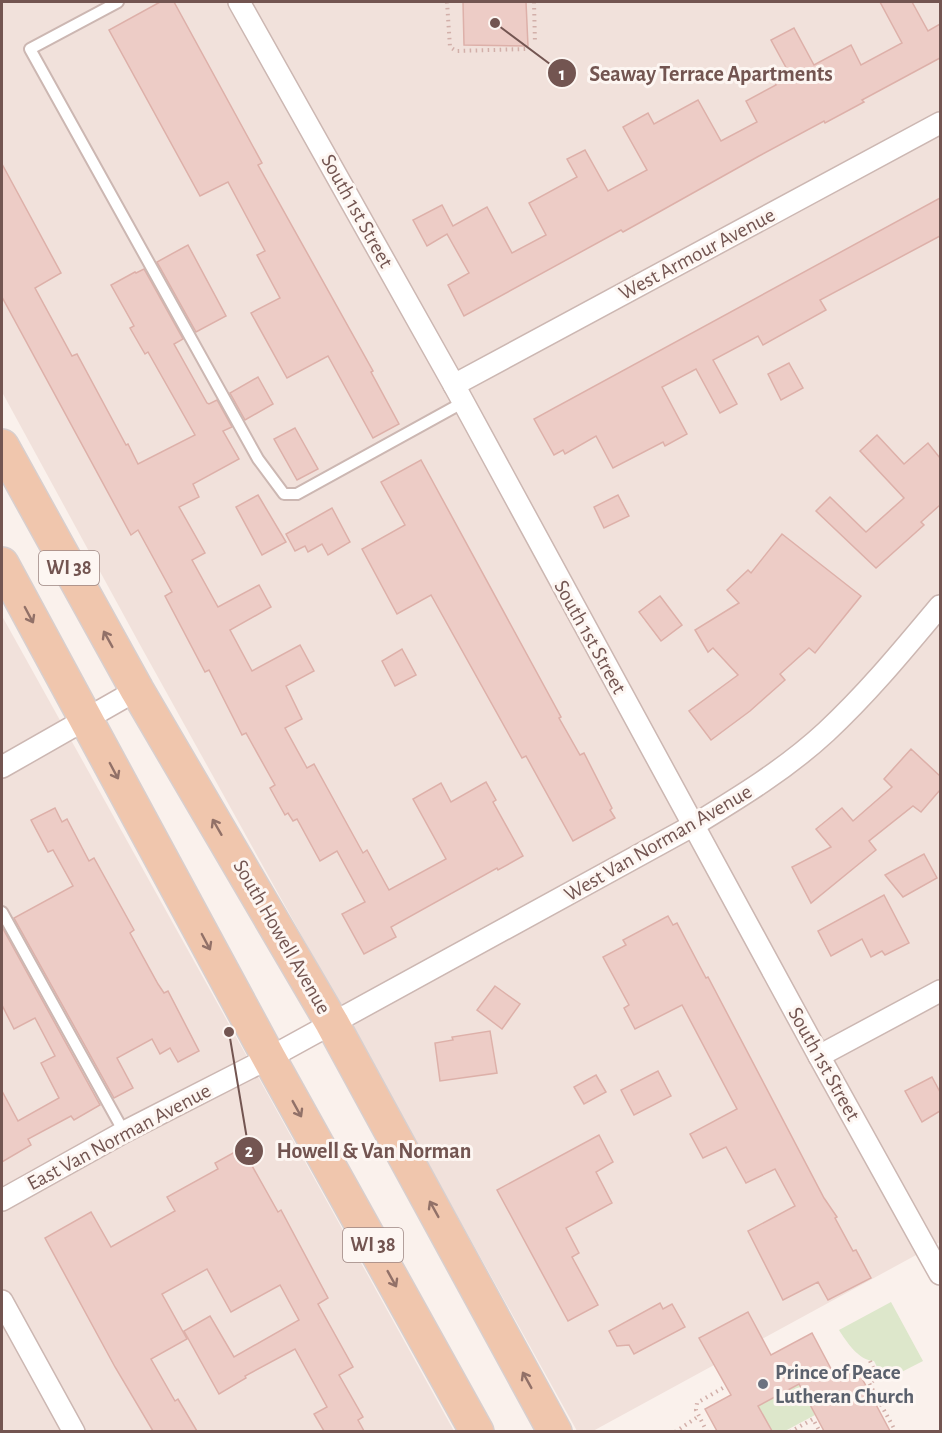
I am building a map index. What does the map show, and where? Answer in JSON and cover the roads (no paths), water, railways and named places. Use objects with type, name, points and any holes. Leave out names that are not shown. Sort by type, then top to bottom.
[{"type":"main road","name":"South Howell Avenue","points":[[2,446],[137,690],[332,1023],[555,1431]]},
{"type":"main road","name":"WI 38","points":[[2,564],[269,1058],[477,1431]]},
{"type":"street","name":"South 1st Street","points":[[240,2],[458,394],[940,1274]]},
{"type":"street","name":"West Armour Avenue","points":[[458,394],[940,123]]},
{"type":"street","name":"West Van Norman Avenue","points":[[332,1023],[694,825],[758,786],[824,734],[875,683],[940,606]]},
{"type":"street","points":[[2,767],[137,690]]},
{"type":"street","points":[[819,1056],[940,991]]},
{"type":"street","name":"East Van Norman Avenue","points":[[2,1200],[124,1132],[332,1023]]},
{"type":"street","points":[[2,1301],[74,1431]]},
{"type":"lane","points":[[118,2],[30,49],[258,459],[277,486],[284,494],[297,494],[458,394]]},
{"type":"lane","points":[[2,912],[124,1132]]},
{"type":"place","name":"Seaway Terrace Apartments","points":[[495,23]]},
{"type":"place","name":"Howell & Van Norman","points":[[229,1032]]},
{"type":"place","name":"Prince of Peace Lutheran Church","points":[[763,1384]]}]
